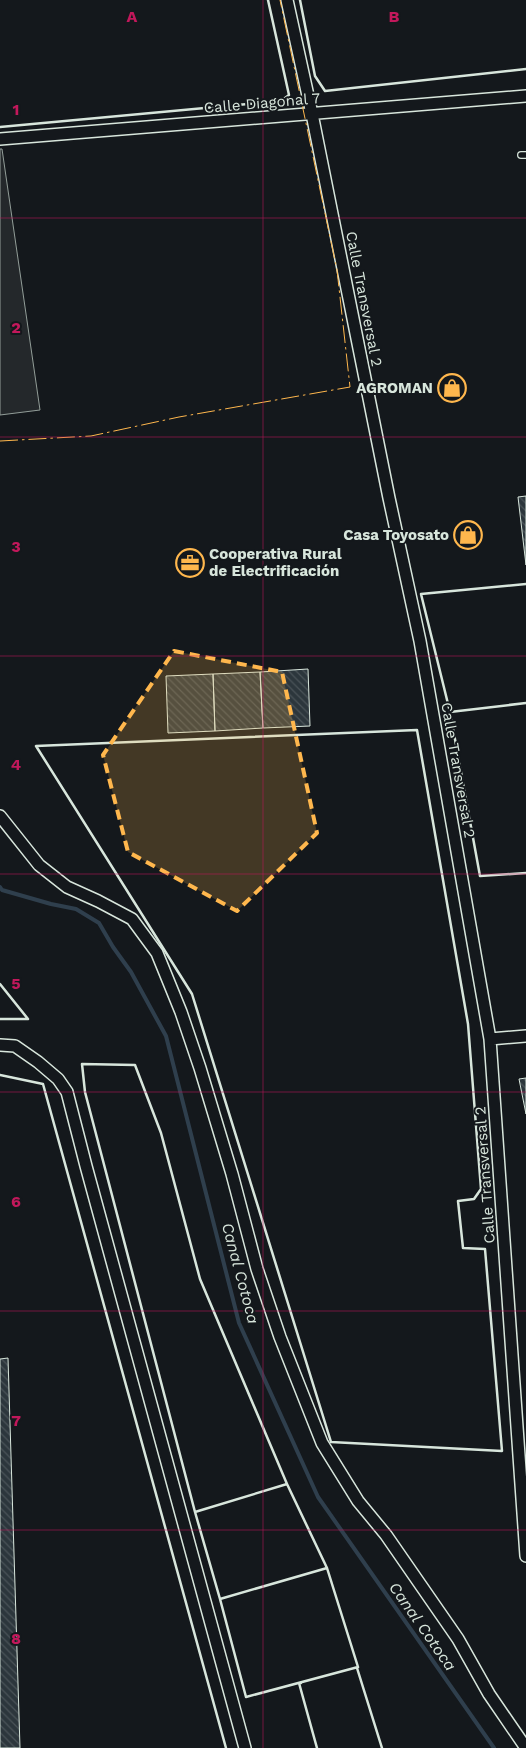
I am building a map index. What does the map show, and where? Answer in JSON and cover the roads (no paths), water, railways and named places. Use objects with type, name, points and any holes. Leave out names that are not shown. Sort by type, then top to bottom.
[{"type":"street","name":"Calle Transversal 2","points":[[287,0],[420,641],[490,1038],[526,1556]]},
{"type":"street","name":"Calle Diagonal 7","points":[[0,140],[526,96]]},
{"type":"street","points":[[0,816],[39,864],[67,887],[132,919],[157,953],[181,1012],[200,1068],[232,1174],[257,1268],[280,1336],[322,1443],[358,1501],[386,1535],[439,1610],[490,1694],[526,1748]]},
{"type":"street","points":[[490,1038],[526,1036]]},
{"type":"street","points":[[0,1045],[15,1046],[58,1079],[68,1092],[86,1166],[245,1748]]},
{"type":"waterway","name":"Canal Cotoca","points":[[0,887],[2,890],[76,909],[99,923],[131,972],[166,1036],[239,1323],[318,1497],[494,1748]]},
{"type":"place","name":"AGROMAN","points":[[452,388]]},
{"type":"place","name":"Casa Toyosato","points":[[468,535]]},
{"type":"place","name":"Cooperativa Rural de Electrificación","points":[[190,563]]}]
